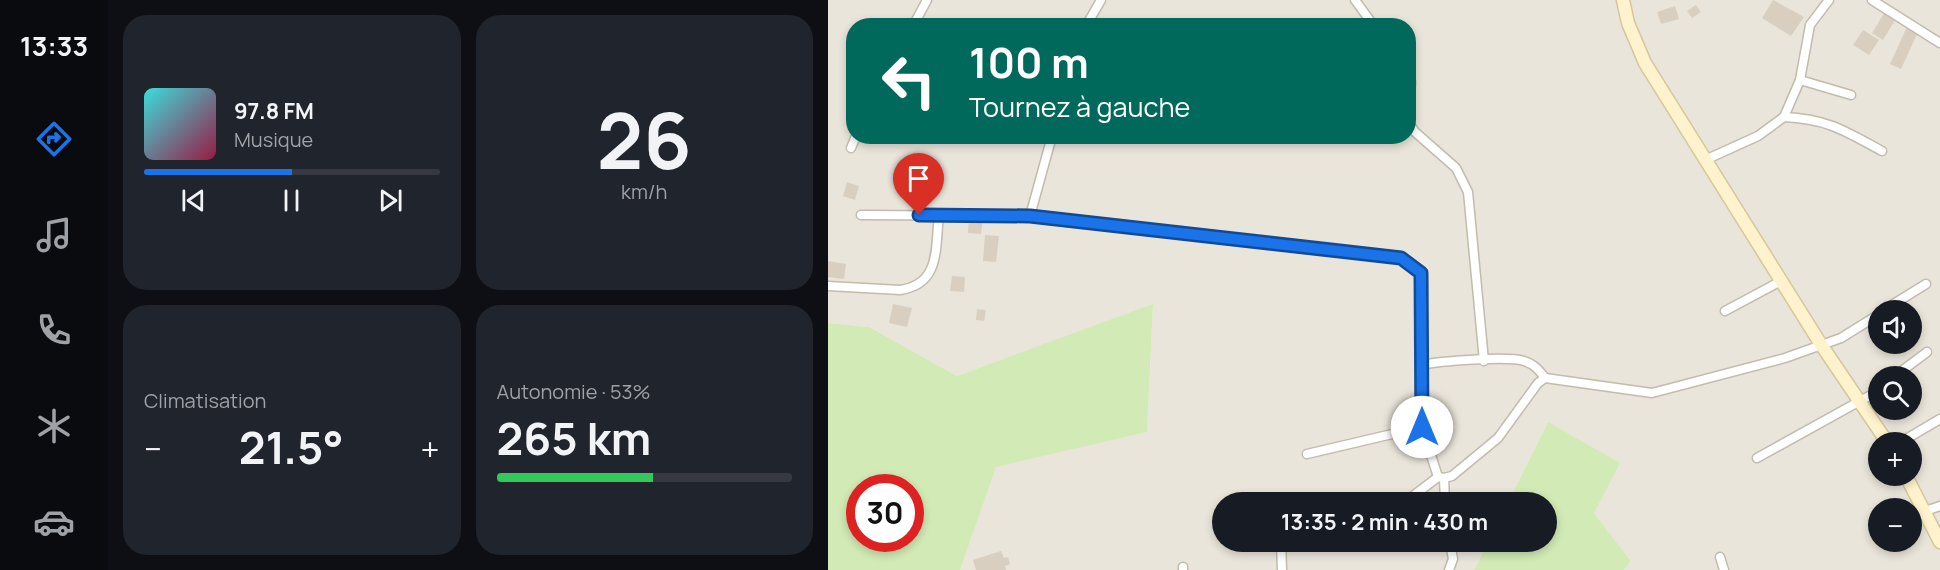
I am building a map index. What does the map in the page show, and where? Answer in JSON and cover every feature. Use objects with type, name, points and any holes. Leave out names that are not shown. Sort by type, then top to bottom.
[{"type":"street","points":[[917,18],[927,0]]},
{"type":"street","points":[[1091,18],[1101,0]]},
{"type":"street","points":[[1355,0],[1368,18]]},
{"type":"street","points":[[1623,0],[1628,23],[1640,53],[1820,344],[1880,432]]},
{"type":"street","points":[[1705,160],[1758,136],[1784,117],[1800,80],[1810,26],[1829,0]]},
{"type":"street","points":[[1872,0],[1940,43]]},
{"type":"street","points":[[1800,80],[1851,95]]},
{"type":"street","points":[[1784,117],[1813,118],[1833,124],[1882,151]]},
{"type":"street","points":[[1416,133],[1456,168],[1468,192],[1484,361]]},
{"type":"street","points":[[851,148],[853,144]]},
{"type":"street","points":[[1030,216],[1050,144]]},
{"type":"street","points":[[861,215],[1030,216],[1401,258],[1421,273],[1422,427],[1441,478],[1443,492]]},
{"type":"street","points":[[828,286],[900,290],[912,289],[925,281],[933,269],[939,215]]},
{"type":"street","points":[[1725,311],[1781,281]]},
{"type":"street","points":[[1900,300],[1926,284]]},
{"type":"street","points":[[1420,492],[1441,478],[1452,476],[1498,438],[1538,383],[1545,378],[1652,393],[1785,358],[1842,338],[1868,321]]},
{"type":"street","points":[[1908,366],[1927,352]]},
{"type":"street","points":[[1422,365],[1443,360],[1523,360],[1537,367],[1545,378]]},
{"type":"street","points":[[1757,458],[1868,396]]},
{"type":"street","points":[[1918,432],[1940,419]]},
{"type":"street","points":[[1307,454],[1422,427]]},
{"type":"street","points":[[1911,486],[1940,542]]},
{"type":"street","points":[[1925,511],[1940,506]]},
{"type":"street","points":[[1281,552],[1282,570]]},
{"type":"street","points":[[1449,570],[1453,559],[1452,552]]},
{"type":"street","points":[[1720,557],[1724,570]]},
{"type":"shaded area","points":[[828,0],[1940,0],[1940,570],[1624,570],[1631,561],[1594,513],[1548,422],[1513,492],[1212,492],[1212,552],[1483,552],[1474,570],[960,570],[996,466],[1147,432],[1153,305],[957,376],[869,327],[828,323]]},
{"type":"green space","points":[[1153,304],[1147,432],[996,467],[960,570],[828,570],[828,323],[869,327],[957,376]]},
{"type":"green space","points":[[1548,422],[1620,463],[1594,513],[1631,561],[1624,570],[1474,570],[1483,552],[1557,552],[1557,492],[1513,492]]},
{"type":"building","points":[[1773,0],[1804,17],[1791,36],[1762,18]]},
{"type":"building","points":[[1696,5],[1701,12],[1692,18],[1687,11]]},
{"type":"building","points":[[1675,6],[1679,19],[1661,24],[1657,12]]},
{"type":"building","points":[[1886,10],[1897,17],[1883,40],[1872,33]]},
{"type":"building","points":[[1907,27],[1918,32],[1901,69],[1890,64]]},
{"type":"building","points":[[1863,30],[1879,40],[1869,55],[1853,45]]},
{"type":"building","points":[[847,182],[859,186],[855,200],[843,196]]},
{"type":"building","points":[[969,218],[983,219],[981,234],[968,233]]},
{"type":"building","points":[[985,235],[999,236],[996,262],[983,261]]},
{"type":"building","points":[[828,261],[846,264],[844,279],[828,277]]},
{"type":"building","points":[[952,276],[965,277],[964,292],[950,291]]},
{"type":"building","points":[[893,304],[912,308],[907,327],[889,323]]},
{"type":"building","points":[[977,309],[986,310],[984,321],[976,320]]},
{"type":"building","points":[[1001,551],[1004,558],[1008,557],[1010,564],[1005,566],[1006,570],[976,570],[973,560]]},
{"type":"route","points":[[919,215],[1030,216],[1401,258],[1421,273],[1422,427]]}]
